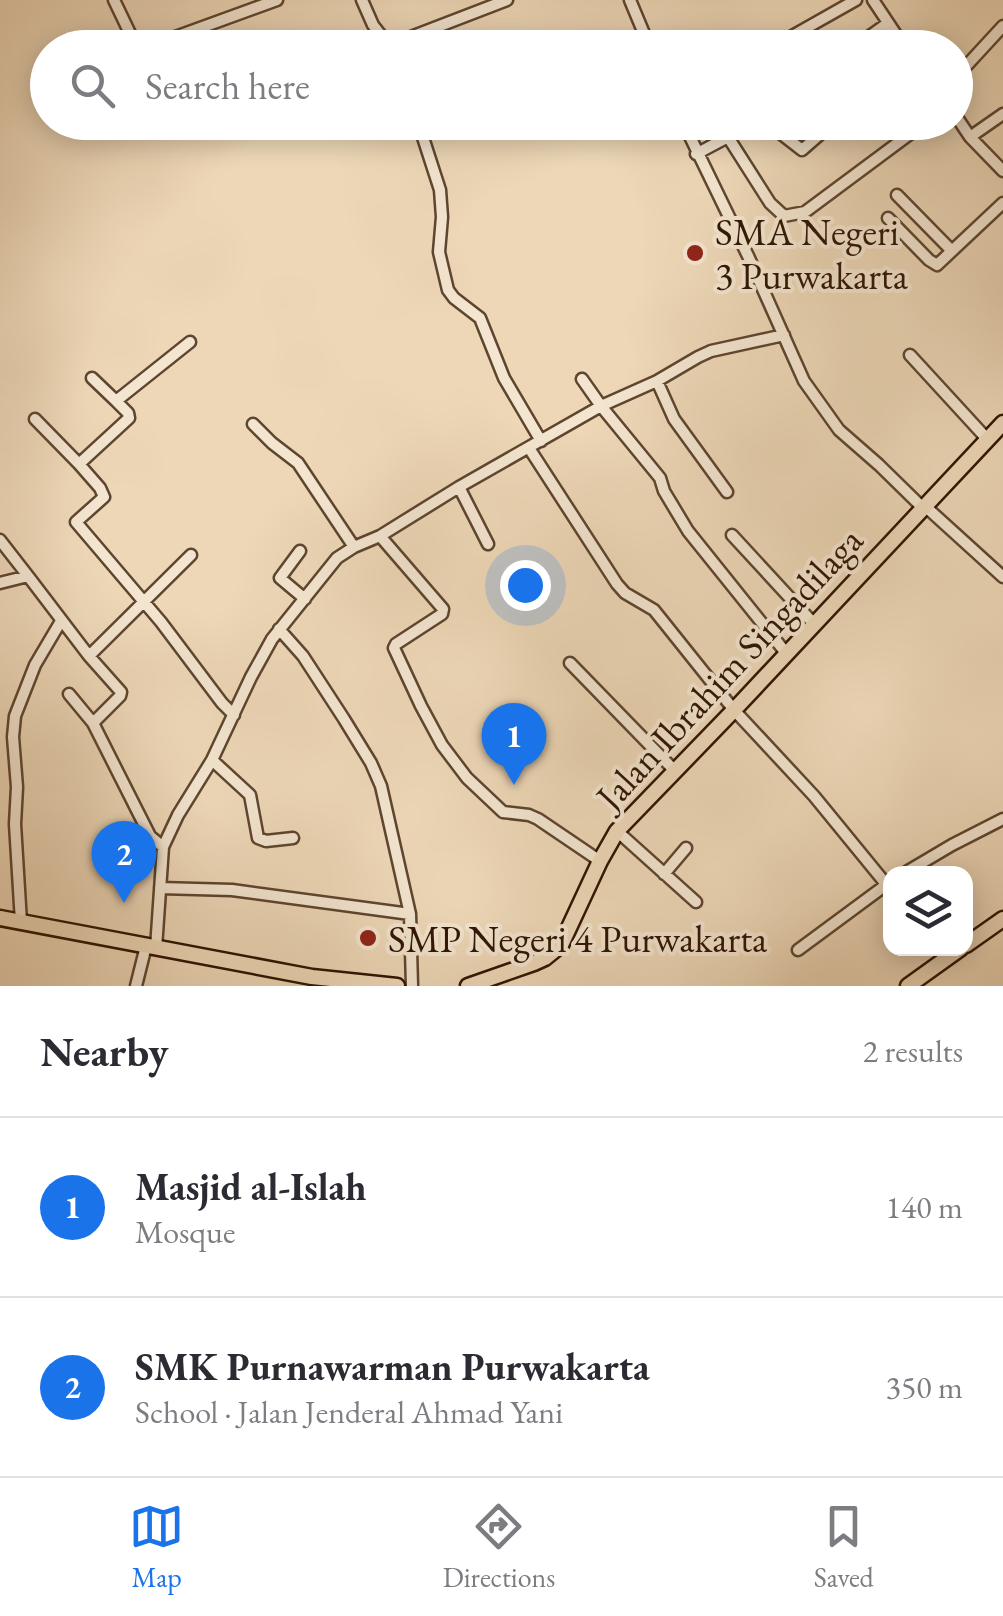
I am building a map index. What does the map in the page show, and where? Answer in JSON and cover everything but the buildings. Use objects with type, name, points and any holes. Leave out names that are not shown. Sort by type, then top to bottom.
[{"type":"highway","name":"Jalan Ibrahim Singadilaga","points":[[468,986],[534,964],[555,951],[617,831],[998,432]]},
{"type":"highway","points":[[0,918],[313,982],[398,986]]},
{"type":"highway","points":[[973,940],[1003,919]]},
{"type":"highway","points":[[908,986],[950,956]]},
{"type":"street","points":[[114,0],[129,30]]},
{"type":"street","points":[[235,0],[240,13]]},
{"type":"street","points":[[194,30],[277,0]]},
{"type":"street","points":[[362,0],[378,30]]},
{"type":"street","points":[[431,30],[507,0]]},
{"type":"street","points":[[630,0],[642,30]]},
{"type":"street","points":[[803,30],[856,0]]},
{"type":"street","points":[[873,0],[894,30]]},
{"type":"street","points":[[877,30],[888,22]]},
{"type":"street","points":[[973,59],[1003,26]]},
{"type":"street","points":[[973,135],[1003,114]]},
{"type":"street","points":[[424,140],[440,190],[440,252],[448,290],[480,318],[504,378],[541,441]]},
{"type":"street","points":[[690,140],[804,381],[838,430],[1003,577]]},
{"type":"street","points":[[696,154],[724,140]]},
{"type":"street","points":[[729,140],[770,203],[784,216],[805,212],[901,140]]},
{"type":"street","points":[[789,140],[802,150],[813,140]]},
{"type":"street","points":[[973,140],[1003,172]]},
{"type":"street","points":[[897,195],[952,251]]},
{"type":"street","points":[[888,218],[934,265],[940,264],[1003,202]]},
{"type":"street","points":[[992,213],[1003,222]]},
{"type":"street","points":[[136,986],[151,947],[163,847],[178,815],[212,760],[256,666],[279,629],[337,558],[601,406],[657,382],[711,350],[784,335]]},
{"type":"street","points":[[116,401],[190,342]]},
{"type":"street","points":[[910,355],[998,432]]},
{"type":"street","points":[[80,464],[130,418],[92,378]]},
{"type":"street","points":[[582,379],[660,478],[688,531],[786,652]]},
{"type":"street","points":[[657,382],[674,419],[726,492]]},
{"type":"street","points":[[35,419],[80,464],[104,496],[76,524],[234,714]]},
{"type":"street","points":[[253,424],[298,463],[354,548]]},
{"type":"street","points":[[529,448],[617,584],[654,610],[734,710],[883,877]]},
{"type":"street","points":[[459,488],[488,544]]},
{"type":"street","points":[[732,534],[814,624]]},
{"type":"street","points":[[380,536],[443,609],[442,614],[394,648],[442,745],[467,778],[503,812],[538,820],[600,861]]},
{"type":"street","points":[[0,540],[121,694],[94,722]]},
{"type":"street","points":[[300,550],[280,578],[305,599]]},
{"type":"street","points":[[89,656],[191,554]]},
{"type":"street","points":[[0,583],[28,576]]},
{"type":"street","points":[[20,922],[15,716],[35,666],[61,621]]},
{"type":"street","points":[[279,629],[303,656],[371,763],[381,786],[410,914],[412,986]]},
{"type":"street","points":[[570,663],[675,771]]},
{"type":"street","points":[[69,694],[94,722],[150,836],[163,847]]},
{"type":"street","points":[[212,760],[250,795],[258,838],[266,842],[293,838]]},
{"type":"street","points":[[916,866],[1003,819]]},
{"type":"street","points":[[617,831],[696,902]]},
{"type":"street","points":[[664,874],[686,848]]},
{"type":"street","points":[[798,950],[883,887]]},
{"type":"street","points":[[160,888],[232,890],[410,914]]},
{"type":"place","name":"SMA Negeri 3 Purwakarta","points":[[695,253]]},
{"type":"place","name":"Masjid al-Islah","points":[[514,785]]},
{"type":"place","name":"SMK Purnawarman Purwakarta","points":[[124,903]]},
{"type":"place","name":"SMP Negeri 4 Purwakarta","points":[[368,938]]}]
